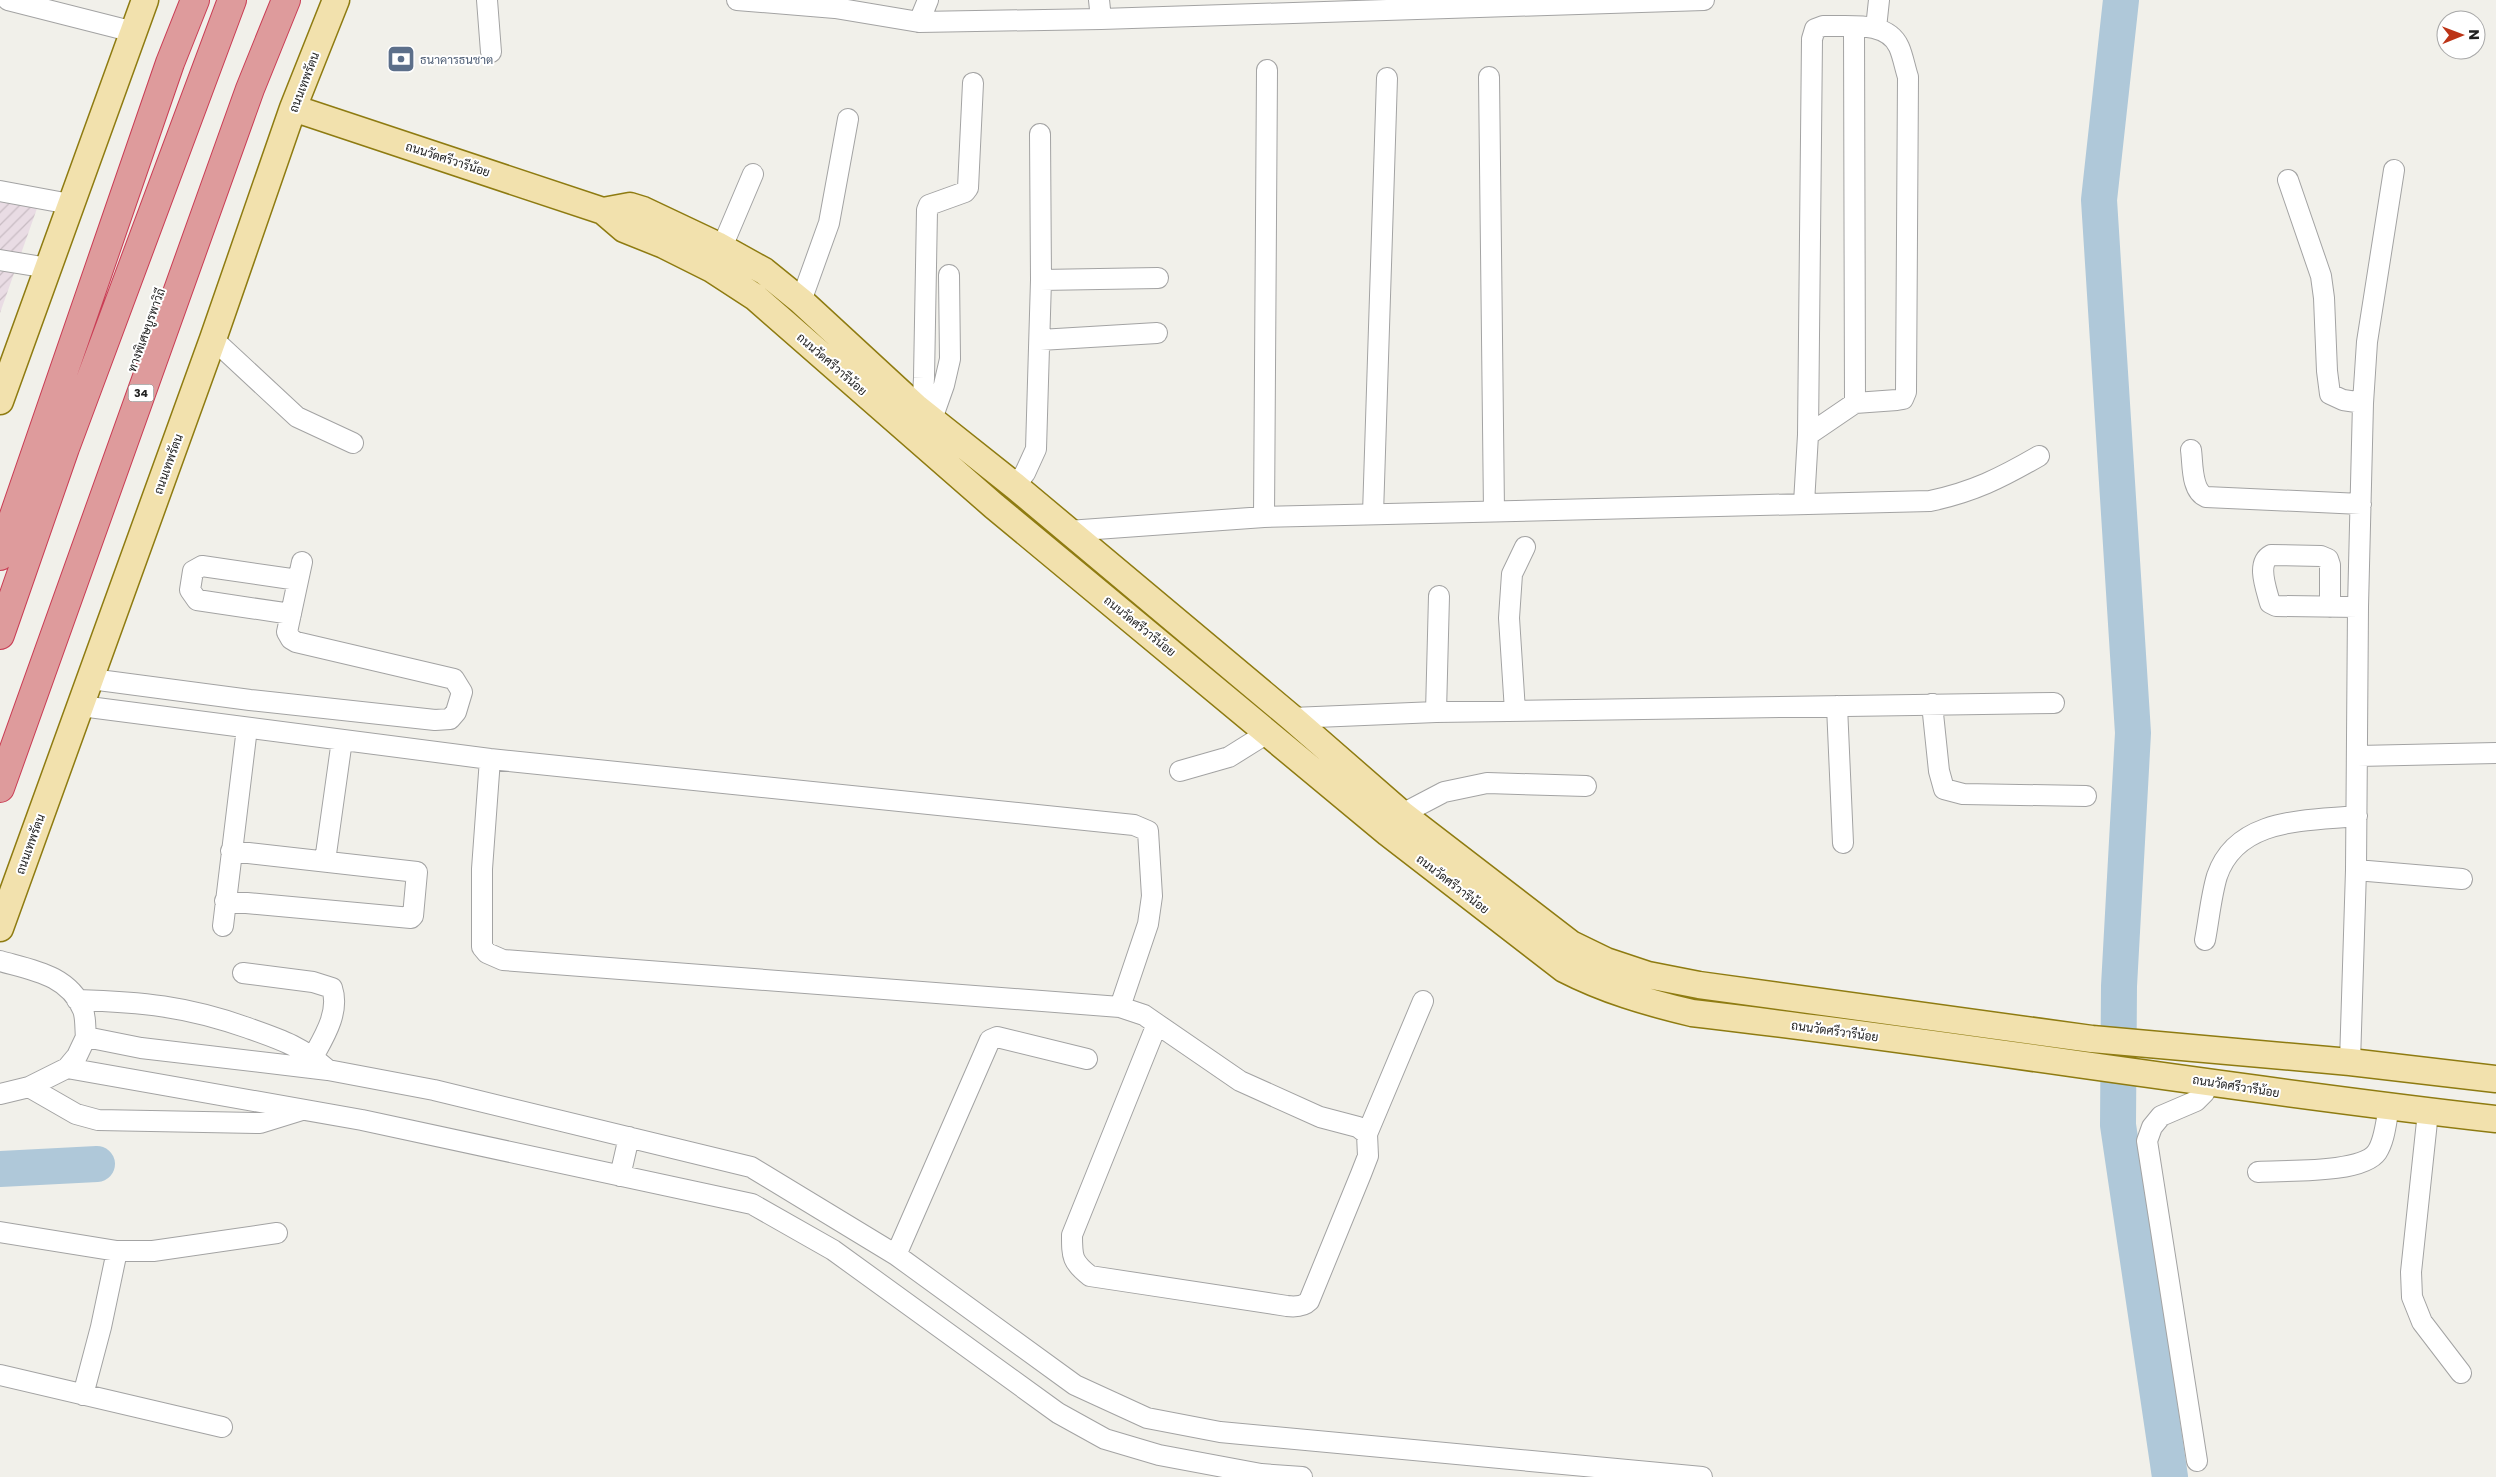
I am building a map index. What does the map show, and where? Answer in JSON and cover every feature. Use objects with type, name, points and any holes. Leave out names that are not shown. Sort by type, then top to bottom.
[{"type":"highway","points":[[0,556],[170,63],[195,0]]},
{"type":"highway","points":[[0,635],[65,448],[232,0]]},
{"type":"highway","name":"ทางพิเศษบูรพาวิถี","points":[[0,746],[103,447],[268,0]]},
{"type":"highway","name":"34","points":[[0,788],[250,89],[286,0]]},
{"type":"main road","points":[[0,401],[145,0]]},
{"type":"main road","name":"ถนนเทพรัตน","points":[[0,928],[213,339],[293,108],[336,0]]},
{"type":"main road","name":"ถนนวัดศรีวารีน้อย","points":[[293,108],[603,211],[624,229],[664,245],[712,269],[755,297],[994,506],[1269,732],[1388,833],[1564,969],[1596,986],[1638,1000],[1692,1013],[2090,1066],[2164,1074],[2389,1107],[2496,1119]]},
{"type":"main road","name":"ถนนวัดศรีวารีน้อย","points":[[603,211],[630,206],[722,247],[764,271],[925,413],[1292,718],[1402,814],[1571,944],[1606,961],[1648,975],[1699,986],[2092,1039],[2350,1062],[2496,1079]]},
{"type":"street","points":[[8,0],[134,32]]},
{"type":"street","points":[[487,0],[491,52]]},
{"type":"street","points":[[737,0],[835,8],[919,22],[1100,10],[1704,0]]},
{"type":"street","points":[[919,22],[928,0]]},
{"type":"street","points":[[1876,28],[1879,0]]},
{"type":"street","points":[[1804,503],[1808,435],[1812,39],[1815,29],[1824,26],[1876,28],[1890,35],[1899,46],[1908,78],[1906,392],[1904,399],[1855,403],[1808,435]]},
{"type":"street","points":[[1854,27],[1855,403]]},
{"type":"street","points":[[1264,517],[1267,70]]},
{"type":"street","points":[[1489,77],[1494,511]]},
{"type":"street","points":[[1373,514],[1387,78]]},
{"type":"street","points":[[925,413],[922,395],[924,378],[927,210],[929,205],[965,192],[968,188],[973,83]]},
{"type":"street","points":[[800,301],[828,223],[848,119]]},
{"type":"street","points":[[1015,486],[1025,473],[1036,449],[1041,280],[1040,134]]},
{"type":"street","points":[[2350,1062],[2356,870],[2358,607],[2363,402],[2367,342],[2394,170]]},
{"type":"street","points":[[722,247],[753,174]]},
{"type":"street","points":[[2288,180],[2321,276],[2330,394],[2343,400],[2363,402]]},
{"type":"street","points":[[0,191],[70,204]]},
{"type":"street","points":[[0,260],[48,268]]},
{"type":"street","points":[[925,413],[944,385],[950,359],[949,275]]},
{"type":"street","points":[[1041,280],[1158,278]]},
{"type":"street","points":[[1040,340],[1157,333]]},
{"type":"street","points":[[213,339],[297,416],[353,443]]},
{"type":"street","points":[[2191,450],[2196,487],[2200,494],[2206,497],[2361,504]]},
{"type":"street","points":[[1068,531],[1264,517],[1930,501],[1946,498],[1996,482],[2039,456]]},
{"type":"street","points":[[1515,711],[1509,618],[1512,574],[1525,547]]},
{"type":"street","points":[[90,679],[250,700],[435,720],[450,719],[456,712],[462,692],[454,680],[296,642],[291,639],[287,632],[291,614],[300,571],[202,566],[193,571],[190,590],[197,600],[291,614]]},
{"type":"street","points":[[1436,712],[1439,596]]},
{"type":"street","points":[[2330,607],[2358,607]]},
{"type":"street","points":[[1292,718],[1436,712],[2054,703]]},
{"type":"street","points":[[1932,704],[1939,771],[1944,789],[1963,794],[2086,796]]},
{"type":"street","points":[[81,706],[490,759],[1134,824],[1148,831],[1152,896],[1148,924],[1120,1007]]},
{"type":"street","points":[[1837,706],[1843,843]]},
{"type":"street","points":[[223,926],[247,728]]},
{"type":"street","points":[[1180,771],[1229,757],[1269,732]]},
{"type":"street","points":[[325,861],[342,740]]},
{"type":"street","points":[[2358,756],[2496,753]]},
{"type":"street","points":[[490,759],[482,869],[482,947],[487,953],[503,960],[1120,1007],[1144,1015],[1240,1081],[1320,1117],[1358,1127],[1367,1134]]},
{"type":"street","points":[[1402,814],[1444,792],[1487,783],[1586,786]]},
{"type":"street","points":[[2205,940],[2218,875],[2229,854],[2252,834],[2275,825],[2357,816]]},
{"type":"street","points":[[225,901],[412,917],[417,872],[231,850]]},
{"type":"street","points":[[2356,870],[2462,879]]},
{"type":"street","points":[[0,961],[47,974],[67,987],[83,1011],[86,1037],[77,1056],[67,1068],[29,1087],[0,1094]]},
{"type":"street","points":[[243,973],[312,982],[332,988],[335,998],[331,1018],[326,1034],[312,1057]]},
{"type":"street","points":[[77,1000],[124,1001],[165,1005],[214,1016],[293,1044],[328,1070]]},
{"type":"street","points":[[1157,1024],[1072,1235],[1072,1253],[1076,1264],[1090,1276],[1287,1306],[1306,1304],[1309,1300],[1368,1156],[1367,1134],[1423,1001]]},
{"type":"street","points":[[86,1037],[141,1048],[328,1070],[434,1090],[751,1167],[896,1255],[1075,1385],[1147,1418],[1220,1432],[1546,1470],[1702,1477]]},
{"type":"street","points":[[896,1255],[990,1040],[997,1037],[1087,1059]]},
{"type":"street","points":[[67,1068],[362,1120],[752,1204],[833,1250],[1058,1413],[1105,1439],[1159,1455],[1261,1474],[1302,1477]]},
{"type":"street","points":[[2197,1461],[2147,1141],[2152,1126],[2161,1116],[2196,1101],[2204,1093],[2209,1082]]},
{"type":"street","points":[[29,1087],[76,1114],[107,1120],[260,1123],[304,1109]]},
{"type":"street","points":[[2258,1172],[2317,1169],[2367,1161],[2376,1153],[2382,1143],[2389,1107]]},
{"type":"street","points":[[2428,1112],[2411,1272],[2412,1297],[2422,1322],[2462,1373]]},
{"type":"street","points":[[620,1176],[629,1137]]},
{"type":"street","points":[[0,1232],[117,1251],[154,1251],[277,1234]]},
{"type":"street","points":[[83,1395],[101,1327],[117,1251]]},
{"type":"street","points":[[0,1375],[222,1427]]},
{"type":"shaded area","points":[[0,193],[40,200],[0,313]]},
{"type":"waterway","points":[[2121,0],[2099,200],[2133,733],[2119,986],[2118,1125],[2170,1477]]},
{"type":"waterway","points":[[0,1169],[97,1164]]},
{"type":"place","name":"ธนาคารธนชาต","points":[[401,59]]}]
